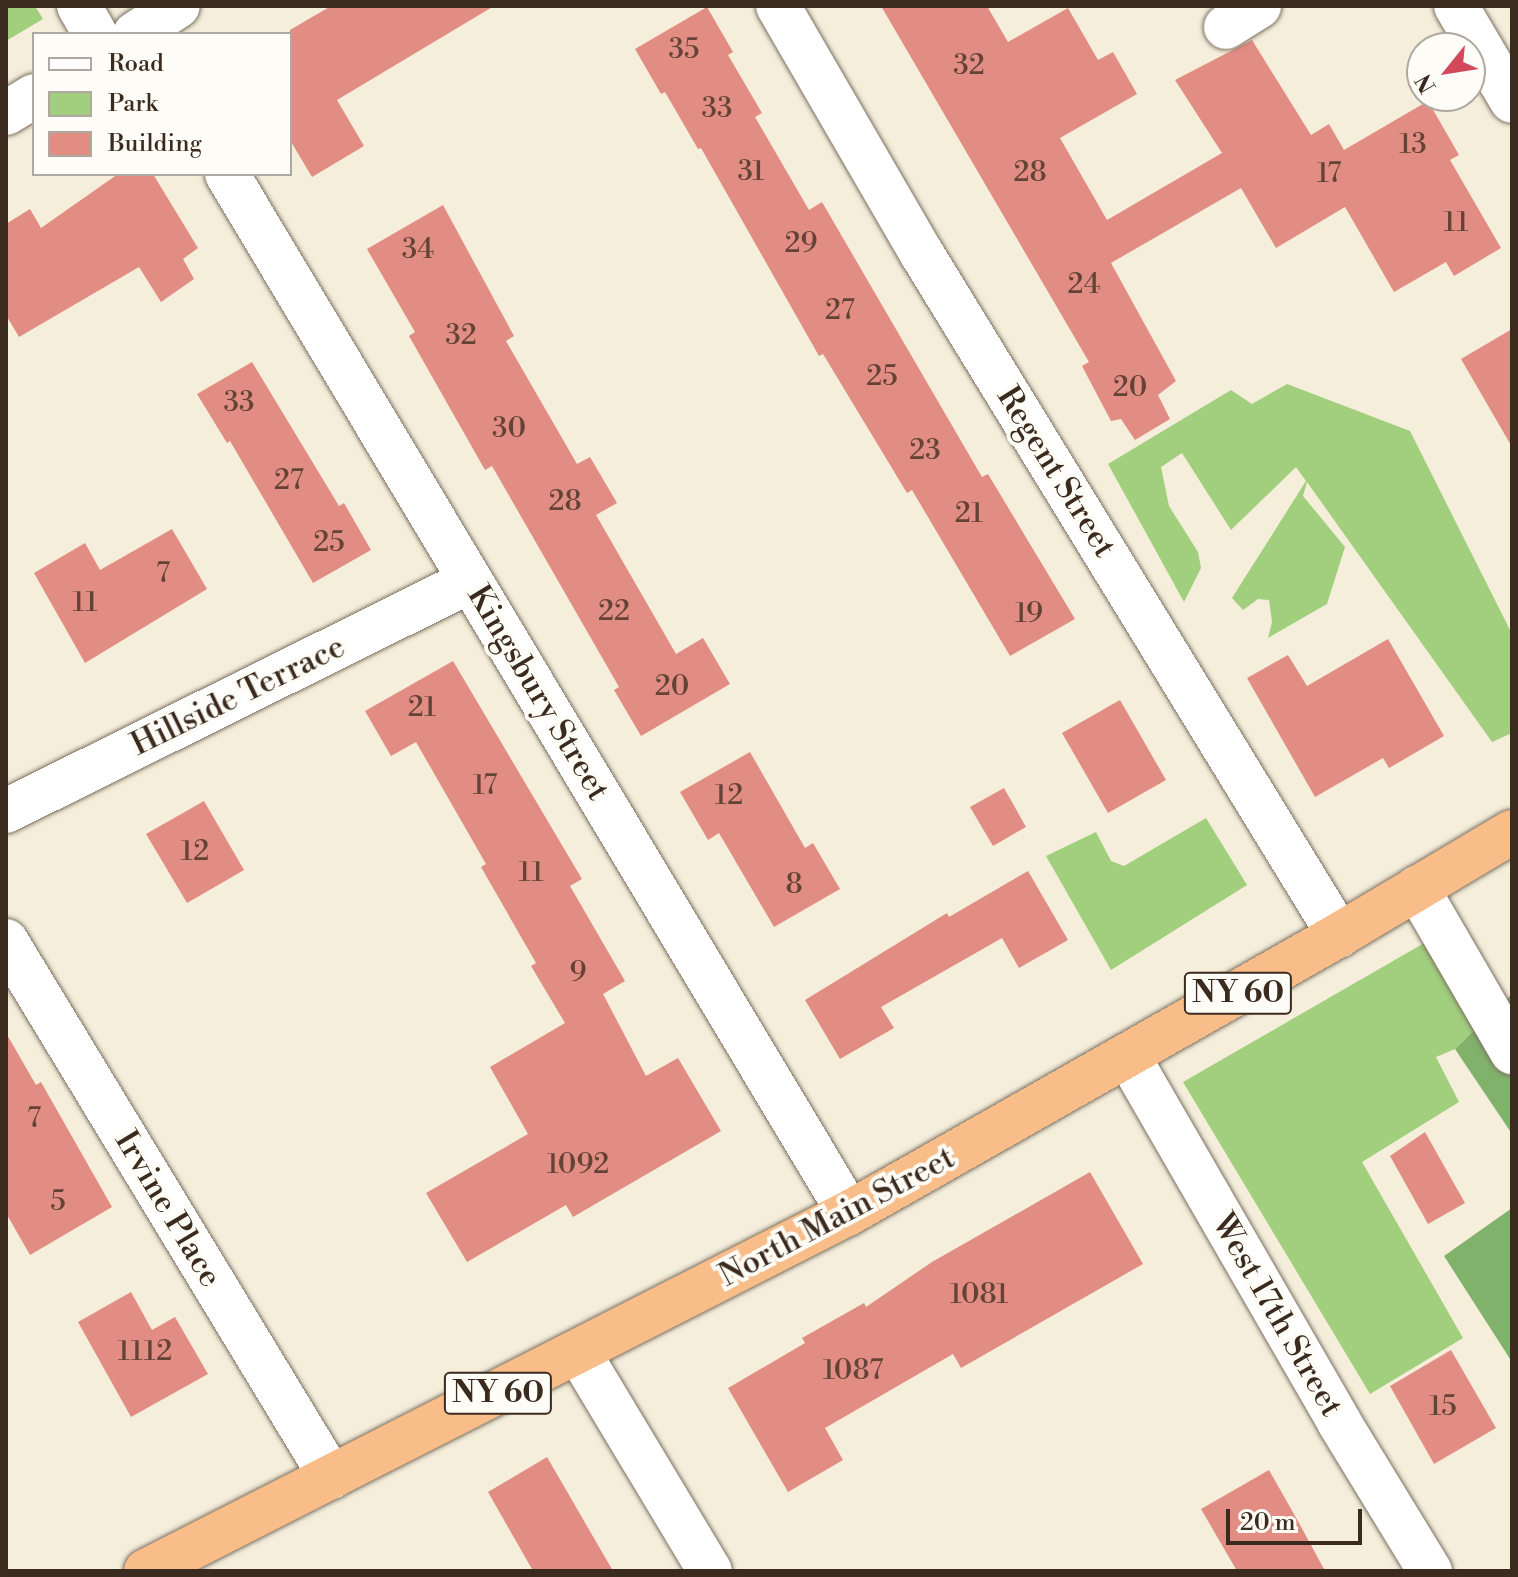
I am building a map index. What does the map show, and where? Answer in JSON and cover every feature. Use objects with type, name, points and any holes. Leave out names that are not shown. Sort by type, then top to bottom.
[{"type":"highway","name":"North Main Street","points":[[146,1571],[849,1213],[1339,935],[1512,832]]},
{"type":"street","points":[[79,6],[94,32]]},
{"type":"street","points":[[141,32],[178,6]]},
{"type":"street","name":"Regent Street","points":[[778,6],[922,254],[1339,935]]},
{"type":"street","points":[[1456,6],[1512,101]]},
{"type":"street","points":[[6,113],[32,97]]},
{"type":"street","name":"Kingsbury Street","points":[[228,176],[849,1213]]},
{"type":"street","name":"Hillside Terrace","points":[[6,811],[470,581]]},
{"type":"street","points":[[1417,888],[1512,1052]]},
{"type":"street","name":"Irvine Place","points":[[6,941],[331,1477]]},
{"type":"street","name":"West 17th Street","points":[[1128,1056],[1333,1412],[1430,1571]]},
{"type":"street","points":[[579,1353],[710,1571]]},
{"type":"green space","points":[[6,6],[35,6],[43,19],[6,41]]},
{"type":"green space","points":[[1287,384],[1410,431],[1512,634],[1512,733],[1492,742],[1307,482],[1303,496],[1345,547],[1327,604],[1268,638],[1272,622],[1269,600],[1258,599],[1243,610],[1232,598],[1306,481],[1296,467],[1231,530],[1182,453],[1161,467],[1169,506],[1198,552],[1201,568],[1184,602],[1108,464],[1231,390],[1252,404]]},
{"type":"green space","points":[[1206,818],[1247,885],[1111,970],[1046,856],[1096,832],[1111,861],[1124,866]]},
{"type":"green space","points":[[1426,942],[1482,1023],[1455,1049],[1436,1057],[1459,1102],[1362,1162],[1463,1338],[1370,1394],[1183,1082]]},
{"type":"green space","points":[[1512,994],[1512,1134],[1455,1049]]},
{"type":"green space","points":[[1512,1208],[1512,1362],[1444,1256]]},
{"type":"building","points":[[331,6],[494,6],[337,100],[364,146],[312,177],[292,143],[290,30]]},
{"type":"building","points":[[881,6],[987,6],[1008,42],[1068,8],[1098,60],[1113,52],[1137,94],[1060,138],[1107,220],[1222,153],[1175,80],[1252,40],[1311,135],[1329,124],[1344,150],[1409,112],[1434,112],[1459,155],[1450,160],[1501,248],[1454,276],[1446,262],[1394,292],[1345,207],[1276,248],[1241,188],[1111,263],[1176,381],[1158,395],[1170,419],[1135,440],[1121,419],[1111,421],[1082,366],[1089,362]]},
{"type":"building","points":[[707,7],[733,52],[728,55],[762,113],[755,117],[809,210],[822,202],[982,477],[988,474],[1075,619],[1010,656],[912,490],[907,493],[823,354],[819,356],[701,148],[698,149],[665,92],[661,94],[635,49]]},
{"type":"building","points":[[115,176],[154,176],[198,248],[183,259],[194,279],[161,302],[139,267],[19,337],[6,315],[6,224],[30,209],[41,228]]},
{"type":"building","points":[[443,205],[514,336],[506,341],[577,464],[590,457],[617,503],[596,515],[676,654],[703,638],[730,684],[641,736],[614,690],[619,687],[492,466],[485,470],[409,336],[415,332],[367,249]]},
{"type":"building","points":[[1512,329],[1512,447],[1461,359]]},
{"type":"building","points":[[252,362],[339,506],[344,503],[371,550],[313,583],[230,441],[227,443],[197,394]]},
{"type":"building","points":[[172,529],[207,589],[85,663],[34,573],[85,543],[100,570]]},
{"type":"building","points":[[1388,639],[1444,736],[1389,768],[1383,758],[1315,797],[1247,678],[1288,655],[1307,686]]},
{"type":"building","points":[[453,661],[582,879],[570,886],[625,981],[603,994],[646,1076],[678,1058],[721,1131],[573,1217],[566,1205],[467,1262],[426,1193],[528,1134],[490,1067],[565,1023],[531,966],[536,963],[481,867],[486,864],[416,742],[391,756],[365,711]]},
{"type":"building","points":[[1120,700],[1166,780],[1108,813],[1062,733]]},
{"type":"building","points":[[750,752],[805,848],[813,843],[840,889],[774,927],[719,833],[708,840],[680,792]]},
{"type":"building","points":[[1004,788],[1026,827],[993,846],[970,807]]},
{"type":"building","points":[[204,801],[244,870],[187,903],[146,834]]},
{"type":"building","points":[[1028,871],[1068,940],[1019,968],[1002,938],[881,1007],[894,1028],[840,1059],[805,1000],[947,913],[949,917]]},
{"type":"building","points":[[6,1033],[36,1085],[41,1082],[112,1207],[30,1255],[6,1213]]},
{"type":"building","points":[[1425,1132],[1465,1203],[1428,1224],[1390,1156]]},
{"type":"building","points":[[1090,1172],[1143,1264],[961,1368],[953,1354],[825,1428],[843,1460],[788,1492],[728,1388],[805,1343],[802,1338],[864,1303],[866,1307],[932,1262]]},
{"type":"building","points":[[131,1292],[152,1330],[175,1317],[208,1374],[131,1417],[78,1322]]},
{"type":"building","points":[[1451,1350],[1496,1428],[1434,1464],[1390,1386]]},
{"type":"building","points":[[547,1457],[613,1571],[533,1571],[488,1492]]},
{"type":"building","points":[[1269,1470],[1325,1571],[1237,1571],[1201,1509]]}]
